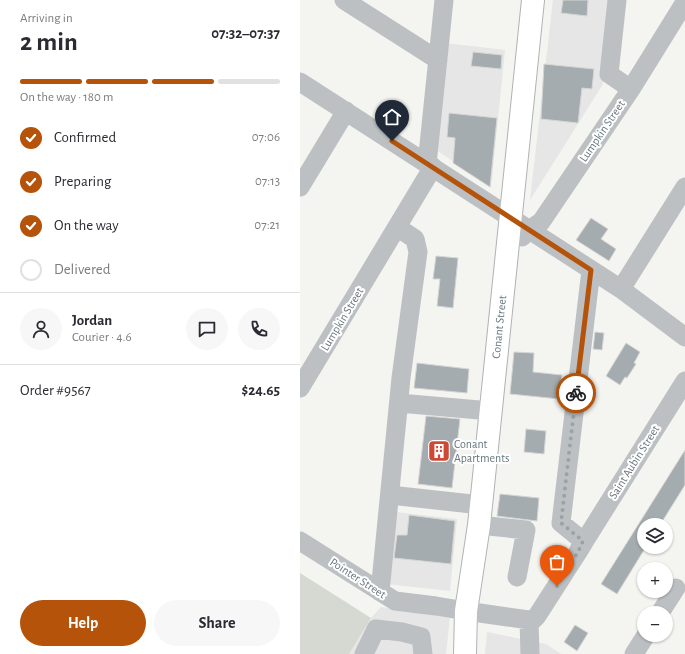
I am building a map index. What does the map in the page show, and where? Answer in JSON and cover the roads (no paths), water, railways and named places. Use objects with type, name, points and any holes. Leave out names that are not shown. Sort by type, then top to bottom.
[{"type":"main road","name":"Conant Street","points":[[465,654],[466,611],[480,515],[534,0]]},
{"type":"street","points":[[344,0],[438,60]]},
{"type":"street","points":[[430,166],[444,0]]},
{"type":"street","points":[[617,0],[608,74],[630,88]]},
{"type":"street","name":"Lumpkin Street","points":[[508,250],[529,230],[541,222],[685,2]]},
{"type":"street","points":[[300,82],[621,289],[685,337]]},
{"type":"street","points":[[300,188],[346,111]]},
{"type":"street","name":"Lumpkin Street","points":[[300,388],[397,227],[430,166]]},
{"type":"street","points":[[621,289],[685,187]]},
{"type":"street","points":[[380,592],[399,403],[418,252],[415,239],[397,227]]},
{"type":"street","points":[[581,545],[561,523],[591,270]]},
{"type":"street","name":"Saint Aubin Street","points":[[529,620],[533,620],[537,616],[685,381]]},
{"type":"street","points":[[399,403],[490,411]]},
{"type":"street","points":[[390,495],[480,515],[526,530],[517,577]]},
{"type":"street","name":"Pointer Street","points":[[300,541],[395,601],[529,620]]},
{"type":"street","points":[[664,606],[676,588]]},
{"type":"street","points":[[529,620],[530,654]]},
{"type":"street","points":[[364,654],[376,629],[402,632],[421,637],[423,654]]},
{"type":"street","points":[[634,654],[642,642]]},
{"type":"place","name":"Conant Apartments","points":[[439,451]]}]
